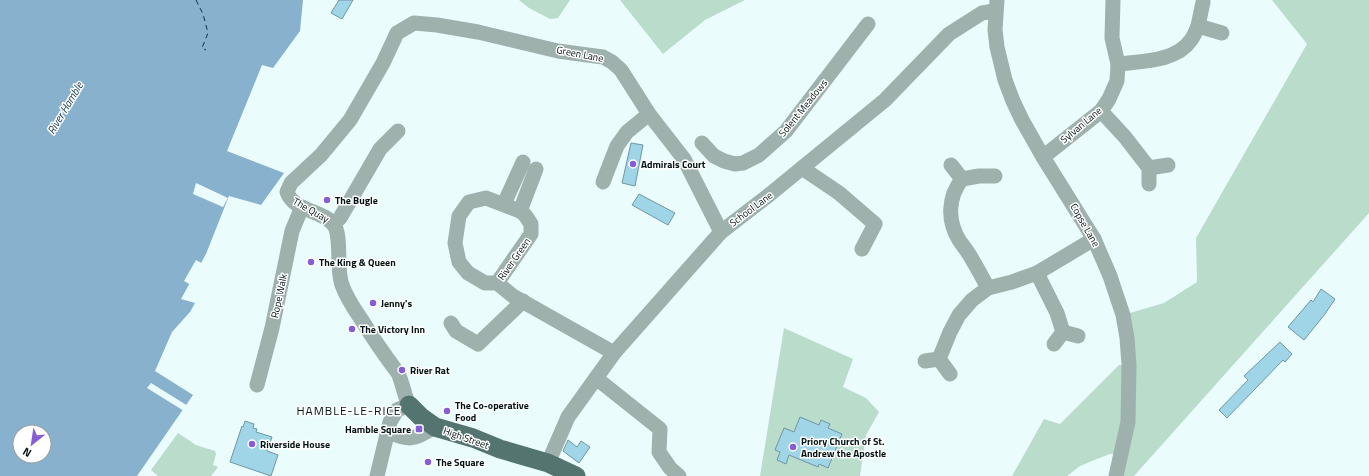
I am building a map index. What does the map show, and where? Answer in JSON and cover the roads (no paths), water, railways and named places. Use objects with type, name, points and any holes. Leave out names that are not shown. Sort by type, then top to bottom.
[{"type":"main road","points":[[409,405],[421,417],[435,427]]},
{"type":"main road","name":"High Street","points":[[435,427],[473,438],[500,449],[548,463],[576,476]]},
{"type":"street","name":"Sylvan Lane","points":[[1043,157],[1101,111],[1109,99],[1117,81],[1118,64],[1112,38],[1112,0]]},
{"type":"street","points":[[1118,64],[1167,57],[1179,51],[1190,41],[1198,26],[1203,2]]},
{"type":"street","name":"Copse Lane","points":[[996,5],[995,30],[997,47],[1005,80],[1022,120],[1094,239],[1110,276],[1123,315],[1130,374],[1128,422],[1116,476]]},
{"type":"street","name":"School Lane","points":[[548,463],[568,417],[614,353],[721,232],[885,100],[949,34],[996,5]]},
{"type":"street","name":"Green Lane","points":[[397,33],[414,23],[437,25],[558,51],[603,57],[612,62],[621,70],[649,114],[684,159],[721,232]]},
{"type":"street","name":"Solent Meadows","points":[[684,159],[703,139],[714,156],[735,164],[743,163],[759,154],[786,131],[868,24]]},
{"type":"street","points":[[1198,26],[1222,34]]},
{"type":"street","name":"The Quay","points":[[397,33],[383,63],[350,120],[321,155],[291,183],[287,192],[289,197],[302,207],[322,216],[333,224],[337,236],[339,273],[345,293],[398,373],[409,405]]},
{"type":"street","points":[[1101,111],[1125,137],[1149,168],[1149,184]]},
{"type":"street","points":[[603,182],[617,146],[627,132],[649,114]]},
{"type":"street","points":[[333,224],[340,218],[380,150],[398,131]]},
{"type":"street","points":[[951,165],[962,179]]},
{"type":"street","points":[[1149,168],[1168,165]]},
{"type":"street","points":[[504,204],[530,166],[520,211]]},
{"type":"street","points":[[802,168],[839,193],[875,224],[862,249]]},
{"type":"street","points":[[988,288],[973,260],[958,239],[950,218],[951,198],[962,179],[979,176],[995,176]]},
{"type":"street","name":"River Green","points":[[497,283],[531,234],[531,224],[525,215],[520,211],[486,198],[469,202],[459,216],[454,243],[459,262],[468,273],[485,282],[497,283],[513,296],[614,353]]},
{"type":"street","name":"Rope Walk","points":[[257,385],[272,328],[292,231],[302,207]]},
{"type":"street","points":[[950,374],[932,360],[959,315],[972,300],[988,288],[1012,282],[1037,273],[1094,239]]},
{"type":"street","points":[[1037,273],[1057,313],[1070,334],[1054,344]]},
{"type":"street","points":[[451,323],[456,331],[478,344],[523,301]]},
{"type":"street","points":[[596,378],[660,428],[659,452],[670,468],[680,476]]},
{"type":"street","points":[[376,476],[392,417],[397,410],[409,405]]},
{"type":"street","name":"High Street","points":[[387,432],[404,438],[415,438],[435,427]]},
{"type":"water","name":"River Hamble","points":[[0,0],[303,0],[300,31],[273,68],[262,65],[227,151],[284,173],[261,205],[229,196],[206,254],[181,299],[195,303],[190,312],[172,332],[155,371],[193,395],[137,476],[0,476]]},
{"type":"place","name":"Admirals Court","points":[[633,164]]},
{"type":"place","name":"The Bugle","points":[[327,200]]},
{"type":"place","name":"The King & Queen","points":[[311,262]]},
{"type":"place","name":"Jenny's","points":[[373,303]]},
{"type":"place","name":"The Victory Inn","points":[[352,329]]},
{"type":"place","name":"River Rat","points":[[402,370]]},
{"type":"place","name":"The Co-operative Food","points":[[447,411]]},
{"type":"place","name":"Hamble Square","points":[[419,429]]},
{"type":"place","name":"Riverside House","points":[[252,444]]},
{"type":"place","name":"Priory Church of St. Andrew the Apostle","points":[[793,447]]},
{"type":"place","name":"The Square","points":[[428,462]]},
{"type":"district","name":"HAMBLE-LE-RICE","points":[[349,410]]}]
